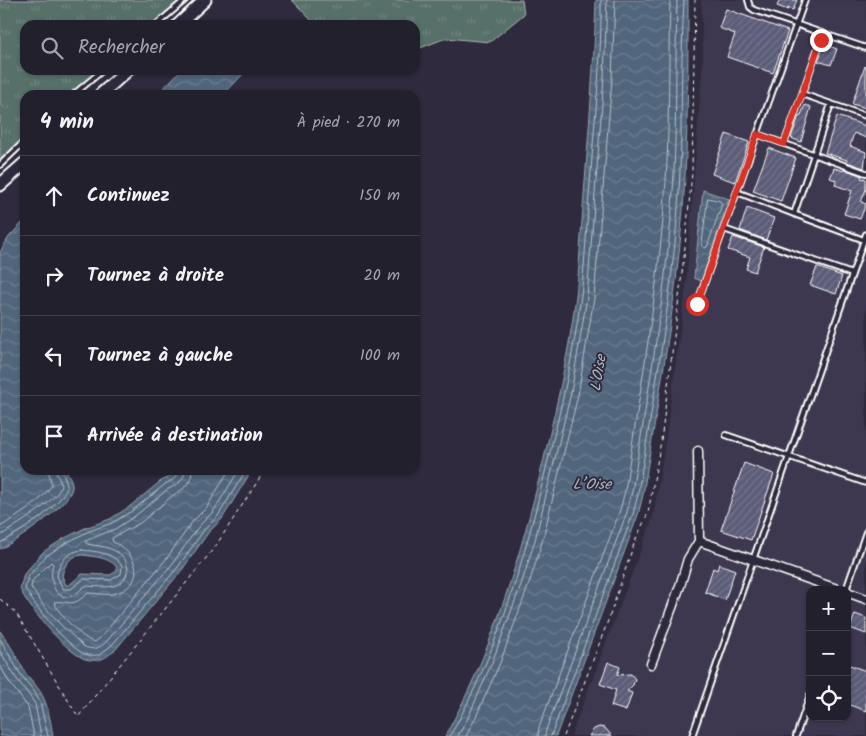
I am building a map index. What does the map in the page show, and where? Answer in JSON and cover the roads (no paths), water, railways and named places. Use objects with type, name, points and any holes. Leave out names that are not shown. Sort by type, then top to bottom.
[{"type":"main road","points":[[183,20],[205,0]]},
{"type":"main road","points":[[106,90],[122,75]]},
{"type":"main road","points":[[0,185],[20,167]]},
{"type":"street","points":[[651,664],[688,560],[699,540],[698,451]]},
{"type":"street","points":[[699,540],[829,586]]},
{"type":"street","points":[[851,593],[866,599]]},
{"type":"lane","points":[[162,20],[185,0]]},
{"type":"lane","points":[[748,0],[750,7],[754,10],[866,48]]},
{"type":"lane","points":[[697,304],[805,0]]},
{"type":"lane","points":[[784,144],[823,33]]},
{"type":"lane","points":[[80,90],[97,75]]},
{"type":"lane","points":[[802,94],[866,116]]},
{"type":"lane","points":[[794,214],[831,104]]},
{"type":"lane","points":[[757,134],[866,173]]},
{"type":"lane","points":[[0,165],[20,146]]},
{"type":"lane","points":[[737,192],[864,240]]},
{"type":"lane","points":[[724,229],[852,274]]},
{"type":"lane","points":[[692,736],[866,234]]},
{"type":"lane","points":[[726,435],[866,483]]},
{"type":"lane","points":[[848,586],[866,534]]},
{"type":"lane","points":[[796,736],[806,707]]},
{"type":"water","name":"L’Oise","points":[[596,0],[688,0],[687,131],[680,245],[666,352],[643,495],[638,515],[556,736],[445,736],[475,676],[511,581],[555,413],[573,320],[579,271]]},
{"type":"water","points":[[176,75],[242,75],[228,90],[162,90]]},
{"type":"water","points":[[703,190],[729,199],[701,281],[694,278]]},
{"type":"water","points":[[20,225],[20,475],[68,475],[72,488],[62,504],[52,513],[18,539],[0,549],[0,252],[9,237]]},
{"type":"water","points":[[170,475],[249,475],[222,519],[208,533],[182,570],[116,649],[100,660],[89,660],[81,657],[50,630],[24,597],[20,589],[24,574],[43,552],[85,528],[110,519],[129,507]],"holes":[[[83,555],[101,558],[116,566],[117,571],[110,575],[82,574],[69,585],[66,585],[62,576],[65,567],[71,559]]]},
{"type":"water","points":[[0,631],[25,672],[41,692],[48,710],[53,736],[0,736]]},
{"type":"water label","name":"L'Oise","points":[[598,373]]}]
